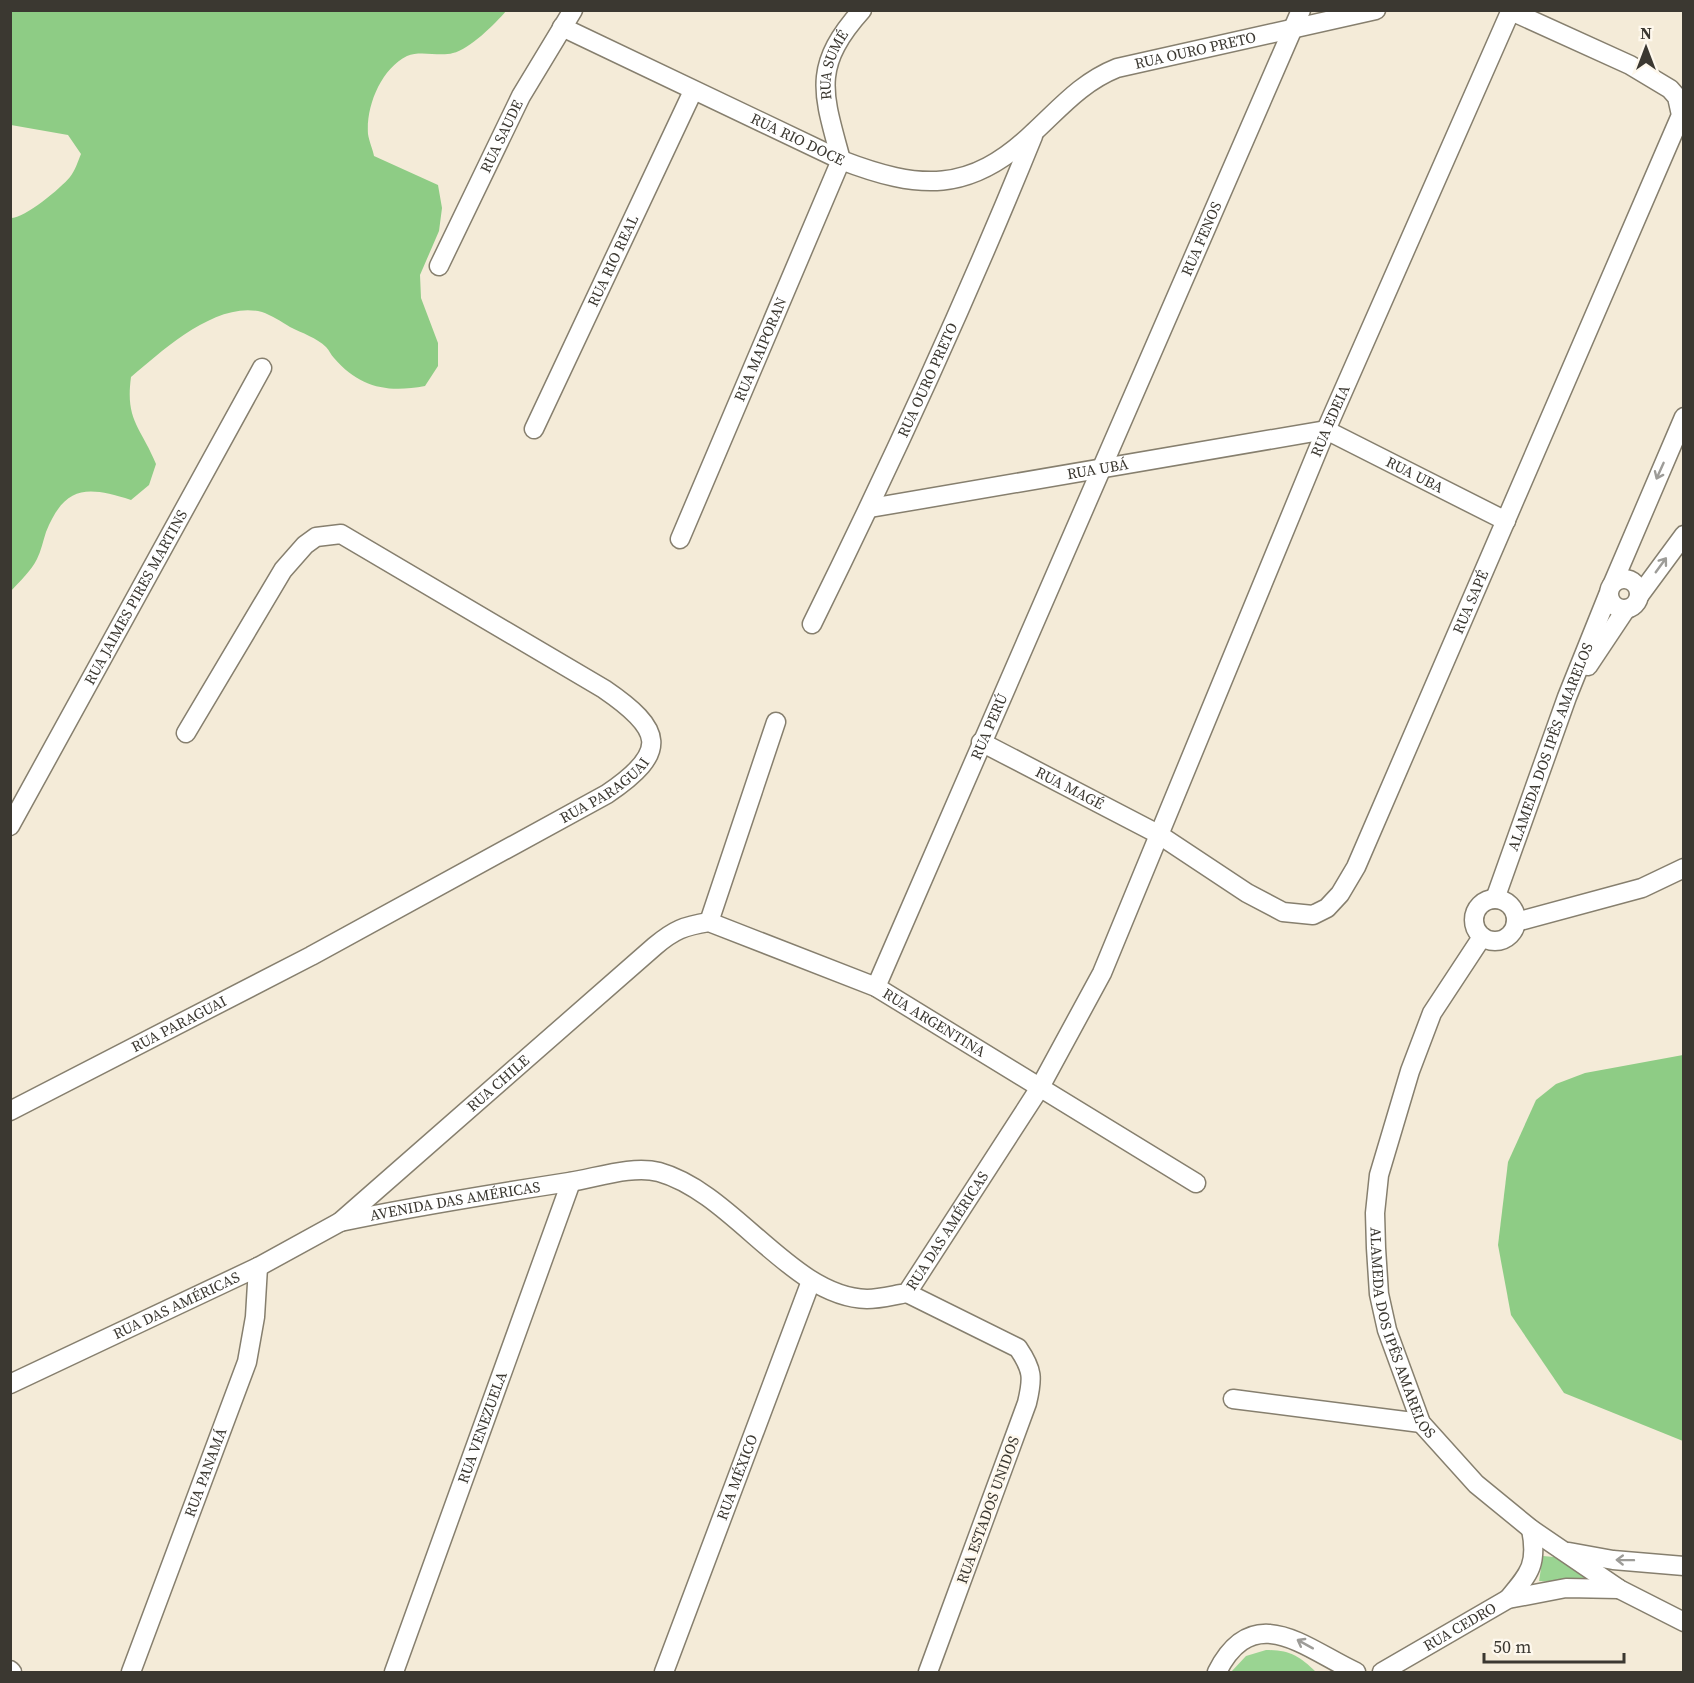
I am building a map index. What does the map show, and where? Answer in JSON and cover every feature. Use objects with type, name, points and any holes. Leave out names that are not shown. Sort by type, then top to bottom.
[{"type":"street","name":"RUA SAUDE","points":[[439,266],[522,96],[573,10]]},
{"type":"street","name":"RUA SUMÉ","points":[[841,160],[826,106],[826,65],[839,39],[862,10]]},
{"type":"street","name":"RUA OURO PRETO","points":[[812,624],[870,508],[980,266],[1035,132],[1076,91],[1109,71],[1298,19],[1376,10]]},
{"type":"street","name":"RUA SAPÉ","points":[[1158,834],[1247,893],[1283,912],[1313,915],[1327,908],[1340,894],[1356,867],[1681,115],[1677,97],[1655,79],[1511,11]]},
{"type":"street","name":"RUA EDEIA","points":[[1158,834],[1326,430],[1511,11]]},
{"type":"street","name":"RUA FENOS","points":[[1101,467],[1298,19]]},
{"type":"street","name":"RUA RIO DOCE","points":[[562,27],[693,91],[757,118],[841,160],[883,177],[916,182],[944,180],[979,171],[1006,158],[1035,132]]},
{"type":"street","name":"RUA RIO REAL","points":[[534,429],[693,91]]},
{"type":"street","name":"RUA MAIPORAN","points":[[681,539],[841,160]]},
{"type":"street","name":"RUA JAIMES PIRES MARTINS","points":[[10,826],[196,492],[262,368]]},
{"type":"street","name":"ALAMEDA DOS IPÊS AMARELOS","points":[[1683,417],[1567,697],[1495,899],[1486,901],[1475,913],[1477,930],[1482,937],[1432,1013],[1410,1071],[1379,1175],[1375,1213],[1379,1294],[1398,1365],[1420,1423],[1476,1484],[1531,1529],[1619,1589],[1683,1622]]},
{"type":"street","name":"RUA UBÁ","points":[[870,508],[1326,430]]},
{"type":"street","name":"RUA UBA","points":[[1326,430],[1506,521]]},
{"type":"street","name":"RUA PERÚ","points":[[876,987],[1101,467]]},
{"type":"street","name":"RUA PARAGUAI","points":[[10,1111],[311,956],[607,794],[636,775],[649,758],[651,740],[642,718],[604,689],[341,534],[316,537],[305,545],[283,570],[186,733]]},
{"type":"street","points":[[1567,697],[1632,602],[1683,535]]},
{"type":"street","points":[[1618,579],[1630,580],[1638,590],[1632,602],[1614,606],[1610,589],[1618,579]]},
{"type":"street","points":[[709,922],[776,722]]},
{"type":"street","name":"RUA MAGÉ","points":[[981,742],[1158,834]]},
{"type":"street","name":"RUA DAS AMÉRICAS","points":[[571,1182],[621,1173],[658,1172],[704,1194],[811,1281],[837,1292],[866,1299],[907,1293],[1039,1089],[1102,973],[1158,834]]},
{"type":"street","points":[[1482,937],[1490,940],[1507,937],[1516,922],[1642,888],[1683,868]]},
{"type":"street","points":[[1495,899],[1510,906],[1516,922]]},
{"type":"street","name":"RUA CHILE","points":[[340,1222],[674,930],[709,922]]},
{"type":"street","name":"RUA ARGENTINA","points":[[709,922],[876,987],[1039,1089],[1196,1183]]},
{"type":"street","name":"AVENIDA DAS AMÉRICAS","points":[[340,1222],[420,1205],[571,1182]]},
{"type":"street","name":"RUA VENEZUELA","points":[[394,1672],[571,1182]]},
{"type":"street","name":"RUA DAS AMÉRICAS","points":[[10,1384],[258,1267],[340,1222]]},
{"type":"street","name":"RUA PANAMÁ","points":[[131,1672],[247,1362],[255,1317],[258,1267]]},
{"type":"street","name":"RUA MÉXICO","points":[[664,1672],[811,1281]]},
{"type":"street","name":"RUA ESTADOS UNIDOS","points":[[907,1293],[1018,1348],[1028,1362],[1033,1380],[1028,1402],[928,1672]]},
{"type":"street","points":[[1233,1400],[1420,1423]]},
{"type":"street","name":"RUA CEDRO","points":[[1382,1672],[1508,1599],[1527,1577],[1534,1562],[1531,1529]]},
{"type":"street","points":[[1561,1550],[1613,1560],[1683,1566]]},
{"type":"street","name":"RUA CEDRO","points":[[1508,1599],[1566,1588],[1619,1589]]},
{"type":"street","points":[[1217,1672],[1230,1652],[1242,1640],[1270,1633],[1288,1636],[1304,1643],[1356,1672]]},
{"type":"green space","points":[[11,10],[506,11],[482,35],[459,51],[448,54],[412,54],[398,62],[377,89],[370,112],[368,134],[374,156],[438,185],[442,208],[439,231],[420,275],[421,298],[438,343],[438,366],[425,386],[399,389],[364,382],[344,368],[318,341],[262,312],[245,310],[227,313],[209,320],[175,341],[131,377],[132,414],[156,464],[149,485],[131,500],[102,492],[79,493],[70,498],[61,505],[53,517],[35,563],[11,591],[11,218],[33,208],[59,188],[72,175],[81,154],[68,135],[11,125]]},
{"type":"green space","points":[[1684,1055],[1683,1441],[1564,1393],[1511,1315],[1498,1245],[1508,1162],[1536,1100],[1556,1084],[1585,1073]]},
{"type":"green space","points":[[1543,1556],[1554,1557],[1590,1578],[1539,1581]]},
{"type":"green space","points":[[1266,1650],[1282,1651],[1294,1655],[1316,1672],[1231,1672],[1246,1656]]}]
